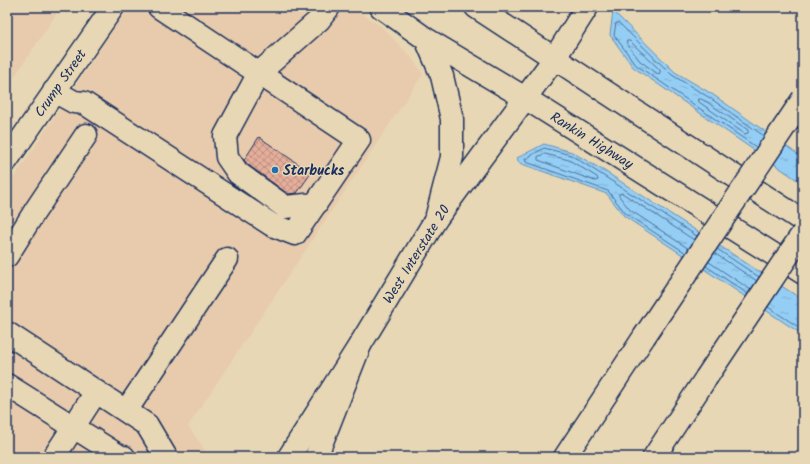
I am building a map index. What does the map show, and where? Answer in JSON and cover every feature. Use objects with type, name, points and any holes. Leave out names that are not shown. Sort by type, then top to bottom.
[{"type":"main road","name":"Crump Street","points":[[7,160],[112,7]]},
{"type":"main road","points":[[54,91],[74,102],[84,103],[272,225],[296,234],[359,140],[159,7]]},
{"type":"main road","points":[[316,204],[285,207],[238,173],[227,157],[225,136],[259,73],[319,20],[329,7]]},
{"type":"main road","name":"Rankin Highway","points":[[381,7],[426,39],[525,98],[803,273]]},
{"type":"main road","points":[[476,7],[803,221]]},
{"type":"main road","name":"West Interstate 20","points":[[289,457],[360,345],[436,219],[554,59],[588,7]]},
{"type":"main road","points":[[426,39],[442,76],[452,119],[452,157],[436,219]]},
{"type":"main road","points":[[565,457],[803,99]]},
{"type":"main road","points":[[7,256],[86,135]]},
{"type":"main road","points":[[654,457],[803,233]]},
{"type":"main road","points":[[126,411],[227,259]]},
{"type":"main road","points":[[7,333],[147,425],[166,457]]},
{"type":"main road","points":[[316,457],[360,345]]},
{"type":"main road","points":[[7,385],[121,457],[124,457]]},
{"type":"main road","points":[[54,457],[96,392]]},
{"type":"shaded area","points":[[7,7],[61,7],[7,88]]},
{"type":"shaded area","points":[[128,7],[352,7],[382,27],[410,56],[423,74],[188,426],[205,450],[203,457],[7,457],[7,188]]},
{"type":"water","points":[[613,11],[675,72],[712,94],[803,158],[803,184],[633,67],[610,35]]},
{"type":"water","points":[[544,144],[572,152],[606,172],[803,300],[803,335],[624,216],[607,194],[519,163],[517,158]]},
{"type":"building","name":"Starbucks","points":[[259,137],[311,173],[297,193],[288,194],[247,164],[244,160]]},
{"type":"place","name":"Starbucks","points":[[275,170]]}]
